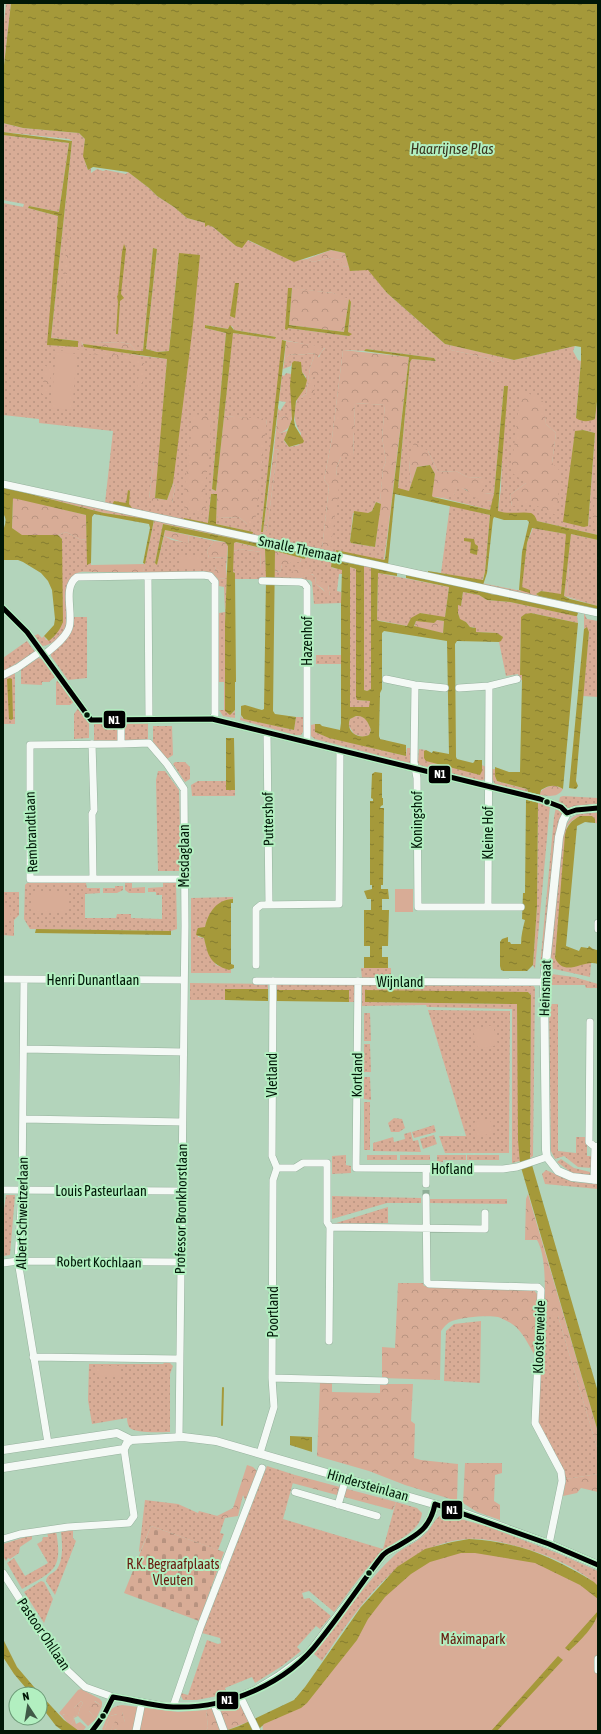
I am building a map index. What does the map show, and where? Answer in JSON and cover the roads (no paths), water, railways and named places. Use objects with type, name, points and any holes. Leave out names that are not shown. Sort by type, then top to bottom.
[{"type":"street","name":"Smalle Themaat","points":[[3,484],[598,613]]},
{"type":"street","points":[[3,675],[60,641],[69,629],[70,591],[74,579],[80,576],[210,576],[215,582],[215,715],[212,719]]},
{"type":"street","points":[[148,576],[149,719]]},
{"type":"street","name":"Hazenhof","points":[[262,581],[300,582],[304,583],[306,587],[306,742]]},
{"type":"street","points":[[3,608],[27,632],[92,720],[212,719],[540,799],[561,806],[567,813],[583,808],[598,808]]},
{"type":"street","points":[[386,679],[415,685],[445,688]]},
{"type":"street","points":[[459,688],[489,686],[517,679]]},
{"type":"street","name":"Koningshof","points":[[415,685],[418,907],[488,907]]},
{"type":"street","name":"Kleine Hof","points":[[488,907],[489,686]]},
{"type":"street","points":[[93,879],[92,814],[94,810],[92,744],[121,744],[121,719]]},
{"type":"street","name":"Puttershof","points":[[267,732],[269,904]]},
{"type":"street","name":"Mesdaglaan","points":[[121,744],[149,743],[167,764],[184,789],[184,980]]},
{"type":"street","name":"Rembrandtlaan","points":[[92,744],[30,745],[30,879],[184,879]]},
{"type":"street","points":[[256,965],[256,909],[261,905],[339,904],[340,751]]},
{"type":"street","name":"Heinsmaat","points":[[550,1160],[544,1126],[544,982],[559,837],[563,821],[567,813]]},
{"type":"street","points":[[488,907],[521,907]]},
{"type":"street","points":[[598,923],[598,929]]},
{"type":"street","name":"Henri Dunantlaan","points":[[3,980],[184,980]]},
{"type":"street","name":"Albert Schweitzerlaan","points":[[24,980],[22,1190],[18,1261],[48,1443]]},
{"type":"street","name":"Professor Bronkhorstlaan","points":[[179,1437],[184,980]]},
{"type":"street","name":"Wijnland","points":[[256,981],[544,982]]},
{"type":"street","name":"Vletland","points":[[273,981],[272,1156],[276,1168]]},
{"type":"street","name":"Kortland","points":[[356,1168],[358,982]]},
{"type":"street","points":[[550,1160],[558,1171],[572,1178],[596,1180],[597,1147],[589,1142],[590,1022]]},
{"type":"street","points":[[24,1049],[183,1052]]},
{"type":"street","points":[[23,1119],[182,1122]]},
{"type":"street","name":"Hofland","points":[[356,1168],[503,1169],[517,1167],[534,1161],[550,1160]]},
{"type":"street","points":[[276,1168],[295,1168],[303,1163],[327,1163],[327,1222],[330,1228],[330,1341]]},
{"type":"street","name":"Poortland","points":[[260,1453],[274,1407],[272,1378],[273,1180],[276,1168]]},
{"type":"street","points":[[426,1169],[426,1184]]},
{"type":"street","name":"Louis Pasteurlaan","points":[[3,1190],[181,1191]]},
{"type":"street","points":[[426,1197],[427,1229]]},
{"type":"street","points":[[330,1228],[485,1229],[485,1214]]},
{"type":"street","name":"Kloosterweide","points":[[427,1229],[427,1282],[429,1284],[538,1287],[541,1290],[535,1423],[561,1472],[562,1480],[549,1544]]},
{"type":"street","name":"Robert Kochlaan","points":[[3,1263],[18,1261],[180,1262]]},
{"type":"street","points":[[34,1357],[179,1359]]},
{"type":"street","points":[[272,1378],[385,1381]]},
{"type":"street","name":"Hindersteinlaan","points":[[3,1450],[117,1433],[131,1440],[179,1437],[216,1441],[435,1504],[549,1544],[598,1565]]},
{"type":"street","points":[[3,1539],[20,1534],[68,1527],[129,1523],[134,1516],[124,1449],[126,1443],[131,1440]]},
{"type":"street","points":[[3,1468],[124,1449]]},
{"type":"street","points":[[173,1707],[200,1628],[262,1468]]},
{"type":"street","points":[[338,1505],[346,1478]]},
{"type":"street","points":[[296,1492],[377,1516]]},
{"type":"street","name":"Pastoor Ohllaan","points":[[3,1572],[50,1648],[68,1671],[85,1687],[112,1697],[173,1707],[205,1706],[256,1690],[308,1654],[319,1642],[384,1554],[416,1536],[425,1528],[433,1513],[435,1504]]},
{"type":"street","points":[[598,1659],[598,1670]]},
{"type":"street","points":[[240,1696],[257,1731]]},
{"type":"street","points":[[92,1731],[104,1715],[112,1697]]},
{"type":"street","points":[[136,1731],[142,1702]]},
{"type":"street","points":[[214,1704],[224,1730]]},
{"type":"water","name":"Haarrijnse Plas","points":[[11,3],[598,3],[598,393],[595,419],[585,421],[576,418],[581,347],[575,346],[514,360],[445,344],[387,293],[368,270],[350,271],[345,253],[331,250],[294,262],[248,240],[242,248],[236,246],[213,227],[208,225],[205,227],[205,223],[187,218],[128,172],[93,167],[88,170],[83,156],[85,139],[79,133],[23,128],[3,123],[3,74]]},
{"type":"water","points":[[3,132],[72,141],[51,338],[78,341],[78,347],[47,345],[58,216],[28,208],[29,206],[59,212],[69,143],[3,135]]},
{"type":"water","points":[[124,244],[126,249],[121,294],[124,298],[120,301],[118,334],[116,334],[117,296]]},
{"type":"water","points":[[153,248],[157,249],[146,349],[157,352],[169,351],[179,253],[200,255],[193,325],[173,483],[167,500],[155,498],[167,359],[84,347],[83,344],[143,351]]},
{"type":"water","points":[[235,283],[239,283],[235,318],[230,316]]},
{"type":"water","points":[[288,288],[292,288],[289,325],[344,332],[349,299],[351,302],[348,332],[352,334],[349,336],[288,328],[287,330],[285,329]]},
{"type":"water","points":[[205,325],[228,329],[230,325],[234,330],[276,337],[275,339],[233,333],[216,491],[212,489],[226,333],[205,328]]},
{"type":"water","points":[[282,340],[286,341],[263,532],[261,532]]},
{"type":"water","points":[[366,349],[434,358],[436,361],[412,359],[410,362],[398,488],[409,491],[417,467],[430,465],[435,474],[433,497],[490,510],[494,494],[504,386],[508,386],[498,511],[507,513],[531,513],[537,521],[598,535],[598,540],[571,534],[564,596],[598,606],[598,609],[539,596],[536,594],[541,591],[561,594],[566,534],[532,528],[527,543],[522,587],[530,590],[530,593],[519,590],[522,552],[529,522],[527,520],[504,520],[494,517],[487,573],[483,585],[428,573],[428,571],[483,580],[490,515],[395,494],[388,565],[337,554],[336,550],[385,559],[409,357],[364,351]]},
{"type":"water","points":[[294,361],[301,362],[302,372],[307,380],[305,388],[296,401],[294,420],[295,426],[304,441],[303,443],[289,447],[284,440],[292,419],[290,385],[292,363]]},
{"type":"water","points":[[583,430],[595,433],[588,526],[584,527],[563,522],[575,431]]},
{"type":"water","points":[[3,487],[104,513],[154,520],[145,564],[143,563],[150,528],[149,524],[94,514],[92,517],[91,563],[87,565],[86,515],[13,498],[12,528],[22,535],[58,535],[62,539],[63,622],[61,628],[49,641],[44,636],[54,625],[55,619],[52,590],[48,581],[41,573],[23,562],[18,560],[3,560],[3,531],[6,520],[4,515]]},
{"type":"water","points":[[128,490],[130,491],[129,504],[132,510],[112,505],[114,501],[126,503]]},
{"type":"water","points":[[211,494],[217,494],[216,524],[253,532],[252,535],[182,521],[184,518],[208,523]]},
{"type":"water","points":[[376,502],[381,504],[375,547],[351,543],[354,511],[368,513],[372,511]]},
{"type":"water","points":[[163,524],[299,552],[306,556],[305,559],[275,551],[273,711],[275,714],[296,717],[294,730],[244,719],[241,715],[241,706],[245,705],[262,710],[264,709],[265,549],[236,542],[234,543],[233,572],[235,573],[236,682],[235,710],[230,715],[225,711],[225,623],[228,546],[225,542],[165,530],[157,565],[155,563]]},
{"type":"water","points":[[464,538],[474,539],[475,544],[478,546],[477,555],[470,553],[471,542],[464,541]]},
{"type":"water","points":[[332,560],[364,566],[364,690],[367,691],[371,689],[371,567],[397,573],[397,576],[378,573],[377,620],[379,621],[407,626],[411,618],[420,613],[445,617],[449,587],[406,578],[406,575],[481,589],[487,593],[498,595],[505,594],[576,610],[578,613],[577,616],[510,602],[487,600],[479,595],[463,592],[461,606],[458,605],[460,619],[466,622],[470,627],[476,628],[476,632],[497,633],[503,637],[499,642],[457,641],[455,644],[456,757],[457,759],[473,763],[475,760],[482,760],[482,771],[480,775],[426,761],[424,758],[424,751],[426,750],[432,753],[433,751],[449,754],[447,641],[384,631],[382,633],[382,689],[380,693],[379,736],[380,739],[406,745],[406,756],[329,738],[315,732],[315,724],[340,730],[341,723],[342,570],[331,567]],"holes":[[[350,567],[356,569],[356,697],[357,700],[370,701],[369,707],[350,707]],[[437,620],[444,621],[443,633],[414,626],[416,621],[434,623]],[[356,716],[364,718],[371,730],[369,735],[361,736],[351,731],[349,727],[350,719]]]},
{"type":"water","points":[[531,613],[578,623],[563,789],[555,786],[544,788],[541,790],[538,802],[537,906],[533,965],[527,971],[504,971],[501,970],[500,966],[500,942],[502,939],[508,937],[508,942],[511,944],[521,944],[525,920],[522,919],[523,893],[525,893],[526,799],[528,792],[527,789],[497,781],[495,776],[495,767],[509,772],[520,772],[522,680],[522,675],[520,675],[521,617],[525,614]]},
{"type":"water","points":[[587,627],[589,632],[576,781],[578,786],[576,789],[569,788],[584,629]]},
{"type":"water","points":[[7,679],[12,679],[13,719],[11,720],[9,719]]},
{"type":"water","points":[[226,738],[234,738],[235,790],[226,790]]},
{"type":"water","points":[[375,772],[382,773],[383,805],[380,808],[384,808],[383,885],[381,885],[381,889],[388,889],[389,899],[382,899],[382,910],[389,910],[388,946],[382,946],[382,957],[388,957],[388,968],[364,968],[364,957],[370,957],[370,946],[364,946],[364,910],[371,910],[371,899],[367,899],[364,891],[372,889],[372,885],[370,885],[370,801],[373,801],[371,798],[372,774]]},
{"type":"water","points":[[580,816],[592,816],[595,819],[595,823],[585,822],[577,826],[566,946],[579,951],[581,947],[588,948],[589,946],[597,950],[598,964],[587,963],[569,968],[559,964],[555,958],[565,835],[570,824]]},
{"type":"water","points":[[233,899],[233,903],[231,903],[231,964],[234,965],[234,968],[229,970],[214,962],[207,950],[204,938],[196,935],[198,928],[205,927],[208,917],[218,904],[222,901]]},
{"type":"water","points":[[36,929],[171,931],[171,935],[35,933]]},
{"type":"water","points":[[225,989],[268,989],[268,1001],[225,1000]]},
{"type":"water","points":[[276,990],[349,990],[349,1002],[276,1001]]},
{"type":"water","points":[[365,990],[528,992],[531,995],[530,1158],[598,1392],[598,1432],[520,1164],[518,1140],[517,1004],[365,1002]]},
{"type":"water","points":[[290,1436],[312,1437],[312,1452],[290,1445]]},
{"type":"water","points":[[469,1539],[504,1543],[549,1558],[594,1582],[598,1586],[598,1599],[580,1585],[535,1563],[475,1553],[461,1553],[430,1562],[411,1574],[385,1597],[368,1619],[357,1640],[307,1703],[301,1708],[264,1724],[255,1731],[225,1731],[294,1700],[305,1687],[361,1607],[397,1567],[425,1549]]},
{"type":"water","points":[[598,1611],[595,1622],[582,1638],[569,1651],[565,1648]]},
{"type":"water","points":[[3,1639],[17,1667],[33,1686],[24,1686],[3,1657]]},
{"type":"water","points":[[558,1656],[563,1660],[497,1731],[491,1731]]},
{"type":"water","points":[[48,1703],[64,1720],[79,1731],[63,1731],[56,1726],[48,1716]]},
{"type":"waterway","points":[[222,1425],[223,1388]]},
{"type":"tunnel","points":[[426,1184],[426,1197]]},
{"type":"park label","name":"R.K. Begraafplaats Vleuten","points":[[173,1572]]},
{"type":"park label","name":"Máximapark","points":[[473,1639]]}]
